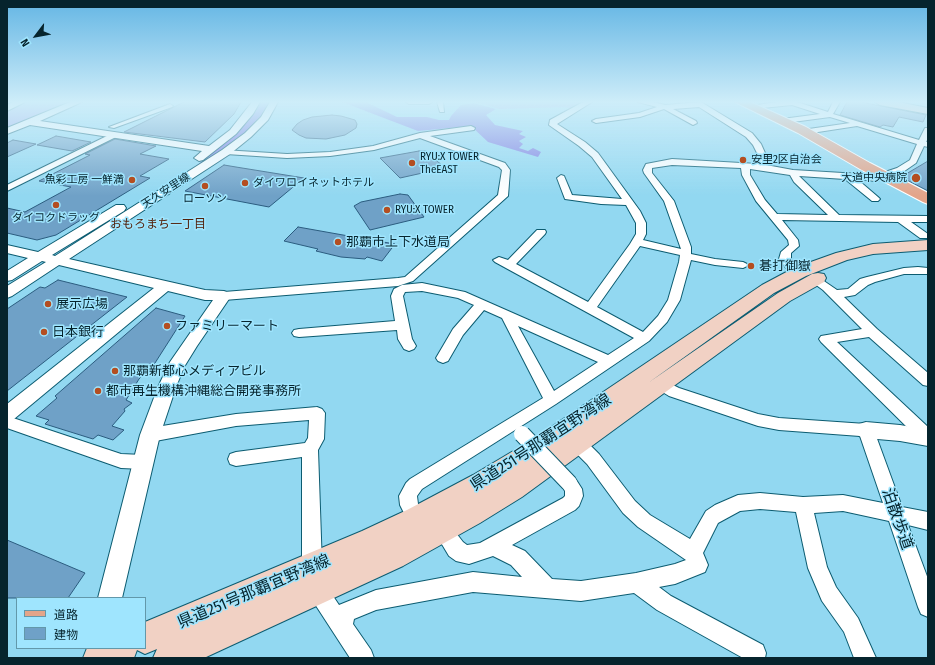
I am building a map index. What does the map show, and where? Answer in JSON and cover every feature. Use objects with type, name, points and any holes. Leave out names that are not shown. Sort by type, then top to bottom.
[{"type":"main road","points":[[807,133],[928,199]]},
{"type":"main road","name":"県道251号那覇宜野湾線","points":[[146,638],[312,567],[416,519],[482,483],[543,445],[768,289],[807,276],[873,262],[927,245]]},
{"type":"main road","name":"県道251号那覇宜野湾線","points":[[169,658],[393,556],[443,530],[513,489],[784,297],[807,276]]},
{"type":"main road","points":[[99,658],[120,649]]},
{"type":"street","points":[[7,188],[110,133]]},
{"type":"street","points":[[125,133],[211,149]]},
{"type":"street","name":"天久安里線","points":[[7,277],[180,172],[229,133]]},
{"type":"street","name":"天久安里線","points":[[7,293],[226,152],[250,133]]},
{"type":"street","points":[[226,152],[287,156],[330,154],[363,150],[420,135],[434,133]]},
{"type":"street","points":[[565,133],[582,144],[595,155],[629,202],[641,223],[641,234],[637,242],[590,308]]},
{"type":"street","points":[[746,133],[757,144],[761,154],[762,167]]},
{"type":"street","points":[[887,133],[925,144]]},
{"type":"street","points":[[416,519],[409,505],[408,496],[412,488],[517,429],[551,400],[644,338],[663,319],[674,300],[685,262],[686,247],[669,201],[648,173],[647,168],[655,164],[672,162],[762,167],[793,173],[870,178],[884,176],[900,170],[913,161],[925,144],[927,133]]},
{"type":"street","points":[[7,249],[212,296],[398,282],[413,276],[503,196],[506,170],[502,165],[420,135]]},
{"type":"street","points":[[745,166],[746,174],[761,201],[795,244],[786,252],[785,259],[790,266],[834,294],[872,332],[928,381]]},
{"type":"street","points":[[793,173],[797,180],[837,218]]},
{"type":"street","points":[[848,177],[875,199]]},
{"type":"street","points":[[561,178],[568,197],[600,202],[629,202]]},
{"type":"street","points":[[775,217],[928,219]]},
{"type":"street","points":[[899,218],[927,245]]},
{"type":"street","points":[[541,232],[504,262],[644,338]]},
{"type":"street","points":[[637,242],[715,262],[743,265]]},
{"type":"street","points":[[834,294],[851,292],[864,282],[871,279],[904,271],[928,271]]},
{"type":"street","points":[[7,414],[165,286]]},
{"type":"street","points":[[409,346],[405,339],[397,296],[399,290],[403,288],[422,287],[461,295],[609,361]]},
{"type":"street","points":[[110,597],[150,434],[167,387],[176,366],[204,322],[224,296]]},
{"type":"street","points":[[443,358],[458,332],[482,304]]},
{"type":"street","points":[[507,316],[551,400]]},
{"type":"street","points":[[299,333],[403,325]]},
{"type":"street","points":[[872,332],[826,339],[928,437]]},
{"type":"street","points":[[661,384],[674,392],[758,420],[779,424],[866,430],[928,437]]},
{"type":"street","points":[[150,434],[236,420],[317,413],[316,439],[310,449],[312,567]]},
{"type":"street","points":[[7,422],[121,460],[143,462]]},
{"type":"street","points":[[443,530],[456,550],[463,554],[470,555],[493,546],[569,504],[573,500],[573,489],[569,483],[517,429]]},
{"type":"street","name":"泊散歩道","points":[[866,430],[928,607]]},
{"type":"street","points":[[342,628],[344,613],[376,600],[473,582],[581,591],[675,574],[698,565],[694,552],[644,521],[629,507],[593,459],[578,444]]},
{"type":"street","points":[[236,459],[310,449]]},
{"type":"street","points":[[694,552],[712,517],[721,510],[738,504],[760,501],[803,505],[843,502],[928,521]]},
{"type":"street","points":[[803,505],[818,568],[829,594],[851,625],[865,658]]},
{"type":"street","points":[[493,546],[518,558],[547,588]]},
{"type":"street","points":[[636,582],[664,604],[755,653],[754,658]]},
{"type":"street","points":[[318,591],[363,658]]},
{"type":"shaded area","points":[[235,133],[245,133],[234,143],[195,167]]},
{"type":"shaded area","points":[[478,133],[520,133],[519,134],[526,137],[519,141],[523,144],[519,148],[528,151],[533,148],[541,152],[538,157],[488,142]]},
{"type":"building","points":[[132,133],[214,133],[205,142]]},
{"type":"building","points":[[296,133],[348,133],[326,139],[306,138]]},
{"type":"building","points":[[56,136],[91,142],[72,151],[37,145]]},
{"type":"building","points":[[115,139],[156,146],[140,154],[169,159],[140,176],[150,178],[56,235],[37,240],[7,233],[7,208],[25,212],[71,187],[39,181],[90,155],[85,154]]},
{"type":"building","points":[[13,140],[36,144],[7,157],[7,143]]},
{"type":"building","name":"RYU:X TOWER TheEAST","points":[[426,151],[445,168],[400,178],[380,158]]},
{"type":"building","name":"大道中央病院","points":[[928,161],[928,191],[901,177]]},
{"type":"building","points":[[224,165],[304,178],[269,207],[185,191]]},
{"type":"building","name":"RYU:X TOWER","points":[[400,194],[408,195],[424,217],[370,230],[354,206],[361,202]]},
{"type":"building","name":"那覇市上下水道局","points":[[298,227],[395,244],[382,261],[367,257],[365,259],[341,257],[316,251],[318,249],[284,241]]},
{"type":"building","name":"日本銀行","points":[[58,280],[127,297],[7,391],[7,309],[40,287],[45,288]]},
{"type":"building","name":"那覇新都心メディアビル","points":[[156,308],[185,316],[155,363],[139,379],[126,400],[132,403],[124,409],[125,411],[112,426],[124,430],[113,440],[98,435],[93,439],[45,424],[49,420],[36,416],[57,398],[55,396]]},
{"type":"building","points":[[7,540],[85,573],[69,597],[7,598]]},
{"type":"place","name":"安里2区自治会","points":[[743,160]]},
{"type":"place","name":"RYU:X TOWER TheEAST","points":[[412,163]]},
{"type":"place","name":"大道中央病院","points":[[916,178]]},
{"type":"place","name":"魚彩工房 一鮮満","points":[[132,180]]},
{"type":"place","name":"ダイワロイネットホテル","points":[[245,183]]},
{"type":"place","name":"ローソン","points":[[205,186]]},
{"type":"place","name":"ダイコクドラッグ","points":[[56,205]]},
{"type":"place","name":"RYU:X TOWER","points":[[387,210]]},
{"type":"place","name":"那覇市上下水道局","points":[[338,242]]},
{"type":"place","name":"碁打御嶽","points":[[751,266]]},
{"type":"place","name":"展示広場","points":[[48,304]]},
{"type":"place","name":"ファミリーマート","points":[[167,326]]},
{"type":"place","name":"日本銀行","points":[[44,332]]},
{"type":"place","name":"那覇新都心メディアビル","points":[[115,371]]},
{"type":"place","name":"都市再生機構沖縄総合開発事務所","points":[[98,391]]},
{"type":"district","name":"おもろまち一丁目","points":[[158,225]]}]
